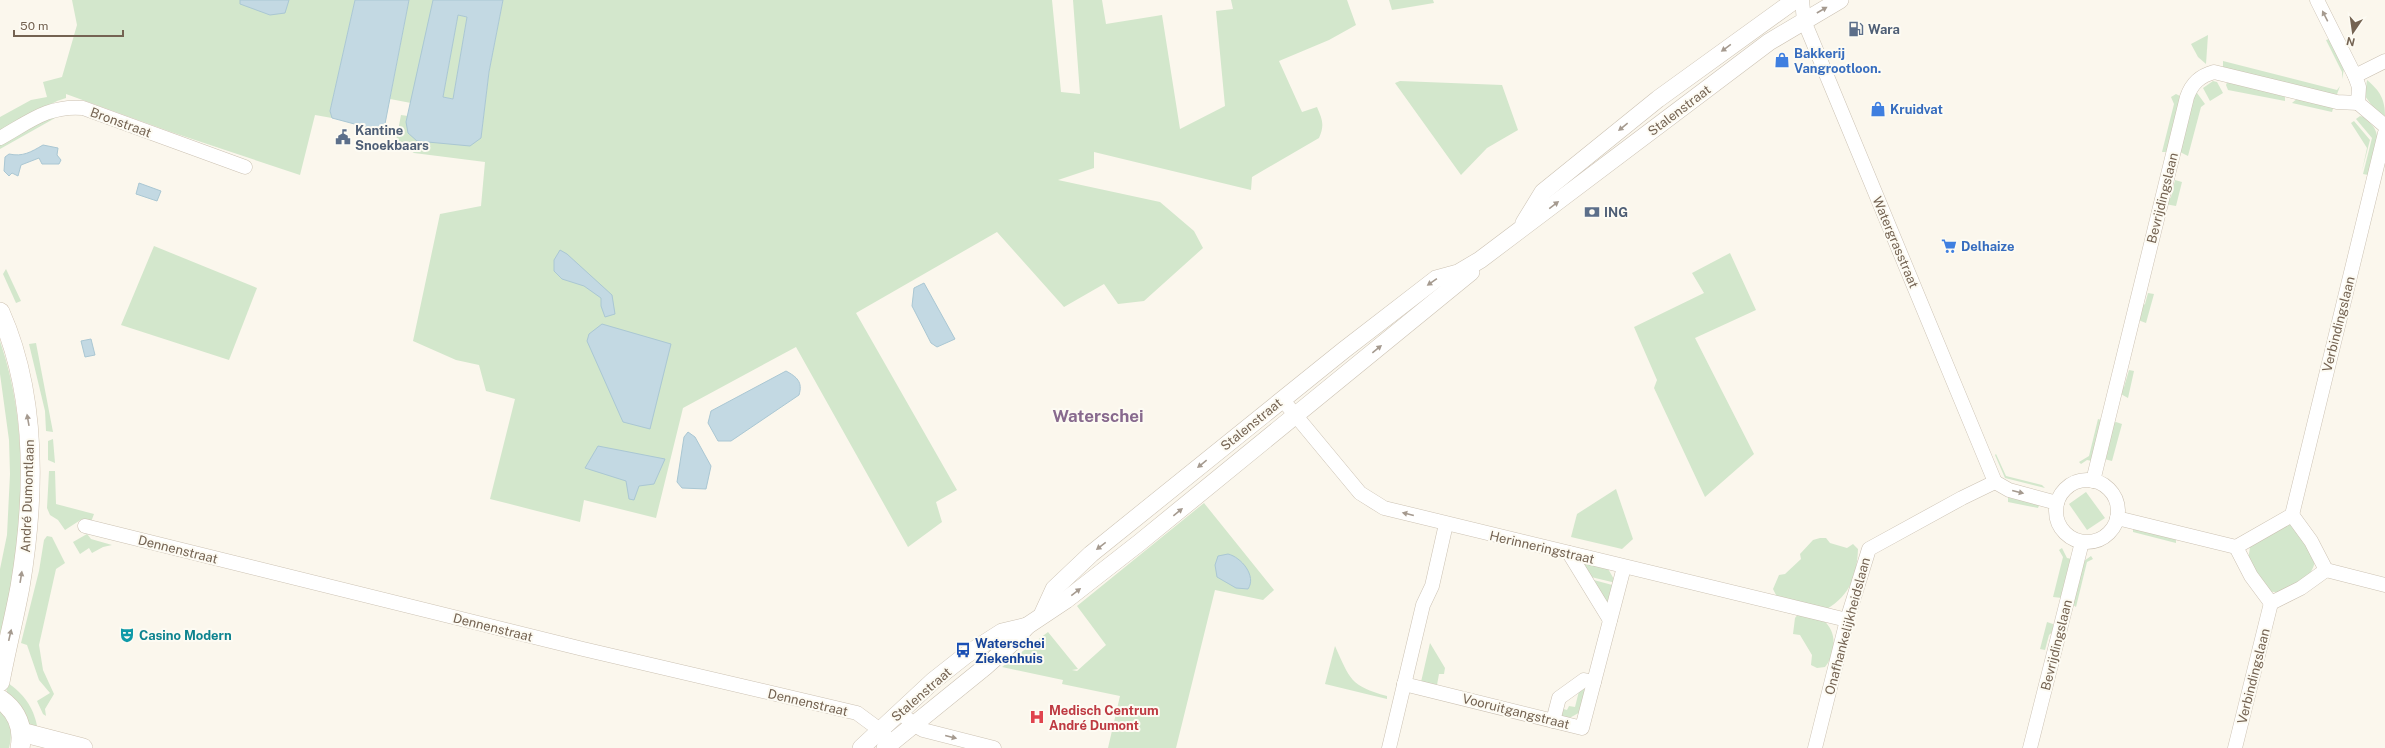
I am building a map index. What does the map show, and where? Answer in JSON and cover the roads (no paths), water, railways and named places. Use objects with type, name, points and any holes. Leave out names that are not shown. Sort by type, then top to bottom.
[{"type":"main road","name":"André Dumontlaan","points":[[0,312],[20,375],[29,430],[31,466],[25,557],[0,682]]},
{"type":"main road","points":[[0,699],[9,705],[18,718],[21,740],[83,748]]},
{"type":"street","name":"Stalenstraat","points":[[1522,226],[1544,192],[1658,99],[1795,0]]},
{"type":"street","name":"Watergrasstraat","points":[[1802,0],[1804,20],[1995,482]]},
{"type":"street","name":"Stalenstraat","points":[[1043,613],[1054,589],[1091,554],[1282,399],[1436,279],[1458,273],[1480,260],[1522,226],[1533,221],[1769,42],[1840,0]]},
{"type":"street","points":[[2317,0],[2355,76],[2359,87],[2358,103],[2385,126]]},
{"type":"street","points":[[2355,76],[2385,61]]},
{"type":"street","name":"Bevrijdingslaan","points":[[2093,481],[2186,104],[2193,84],[2203,75],[2214,72],[2337,102],[2358,103]]},
{"type":"street","points":[[1658,99],[1671,116]]},
{"type":"street","name":"Bronstraat","points":[[0,138],[51,109],[67,106],[83,108],[245,167]]},
{"type":"street","name":"Verbindingslaan","points":[[2292,515],[2385,133]]},
{"type":"street","name":"Stalenstraat","points":[[888,746],[985,667],[1012,643],[1027,626],[1043,613],[1055,608],[1133,548],[1297,416],[1470,272],[1480,260]]},
{"type":"street","points":[[1344,350],[1357,365]]},
{"type":"street","name":"Herinneringstraat","points":[[1282,399],[1360,493],[1384,508],[1847,620]]},
{"type":"street","points":[[2093,481],[2104,486],[2113,494],[2118,506],[2117,518],[2112,529],[2104,537],[2093,541],[2082,542],[2070,537],[2061,527],[2056,515],[2057,502],[2061,494],[2075,483],[2093,481]]},
{"type":"street","points":[[1995,482],[2009,490],[2057,502]]},
{"type":"street","name":"Onafhankelijkheidslaan","points":[[1815,748],[1847,620],[1868,549],[1965,496],[1995,482]]},
{"type":"street","points":[[2117,518],[2236,547],[2292,515],[2311,541],[2326,570],[2385,585]]},
{"type":"street","points":[[1388,748],[1423,605],[1432,586],[1446,524]]},
{"type":"street","name":"Dennenstraat","points":[[85,526],[583,649],[857,713],[880,730],[888,746]]},
{"type":"street","name":"Bevrijdingslaan","points":[[2030,748],[2082,542]]},
{"type":"street","points":[[2236,547],[2251,576],[2271,604],[2301,588],[2326,570]]},
{"type":"street","points":[[1569,553],[1610,620]]},
{"type":"street","name":"Vooruitgangstraat","points":[[1404,684],[1582,728],[1624,567]]},
{"type":"street","name":"Verbindingslaan","points":[[2235,748],[2271,604]]},
{"type":"street","name":"Stalenstraat","points":[[861,748],[966,655],[1002,632],[1027,626]]},
{"type":"street","points":[[1553,721],[1559,698],[1584,680],[1594,682]]},
{"type":"street","points":[[900,712],[914,725],[923,730],[994,748]]},
{"type":"water","points":[[240,0],[289,0],[285,13],[270,15],[240,4]]},
{"type":"water","points":[[355,0],[409,0],[384,129],[377,130],[332,118],[330,111]]},
{"type":"water","points":[[433,0],[503,0],[489,72],[481,138],[470,146],[417,141],[408,133],[406,122]],"holes":[[[458,15],[467,17],[453,99],[443,97]]]},
{"type":"water","points":[[43,145],[58,148],[57,155],[61,160],[59,164],[42,164],[39,158],[21,165],[18,176],[12,173],[9,176],[4,171],[5,157],[9,154],[19,155],[31,152]]},
{"type":"water","points":[[139,183],[161,191],[157,201],[136,194]]},
{"type":"water","points":[[560,250],[567,254],[612,295],[615,314],[605,317],[601,306],[601,298],[584,286],[562,279],[554,271],[554,260]]},
{"type":"water","points":[[924,283],[955,339],[937,347],[931,343],[912,306],[914,288]]},
{"type":"water","points":[[602,324],[671,344],[650,429],[623,422],[587,341],[589,334]]},
{"type":"water","points":[[91,339],[95,355],[85,357],[81,341]]},
{"type":"water","points":[[786,371],[793,375],[800,383],[799,395],[731,441],[718,441],[708,423],[711,411]]},
{"type":"water","points":[[688,432],[695,437],[711,466],[706,489],[682,488],[677,482],[684,437]]},
{"type":"water","points":[[598,446],[665,459],[654,484],[639,486],[634,500],[629,499],[626,481],[585,468]]},
{"type":"water","points":[[1228,554],[1238,559],[1249,573],[1250,584],[1248,589],[1236,588],[1217,577],[1215,565],[1218,556]]},
{"type":"place","name":"Wara","points":[[1856,29]]},
{"type":"place","name":"Bakkerij Vangrootloon.","points":[[1782,60]]},
{"type":"place","name":"Kruidvat","points":[[1878,109]]},
{"type":"place","name":"Kantine Snoekbaars","points":[[343,137]]},
{"type":"place","name":"ING","points":[[1592,212]]},
{"type":"place","name":"Delhaize","points":[[1949,246]]},
{"type":"place","name":"Casino Modern","points":[[127,635]]},
{"type":"place","name":"Waterschei Ziekenhuis","points":[[963,650]]},
{"type":"place","name":"Medisch Centrum André Dumont","points":[[1037,717]]},
{"type":"district","name":"Waterschei","points":[[1098,416]]}]
